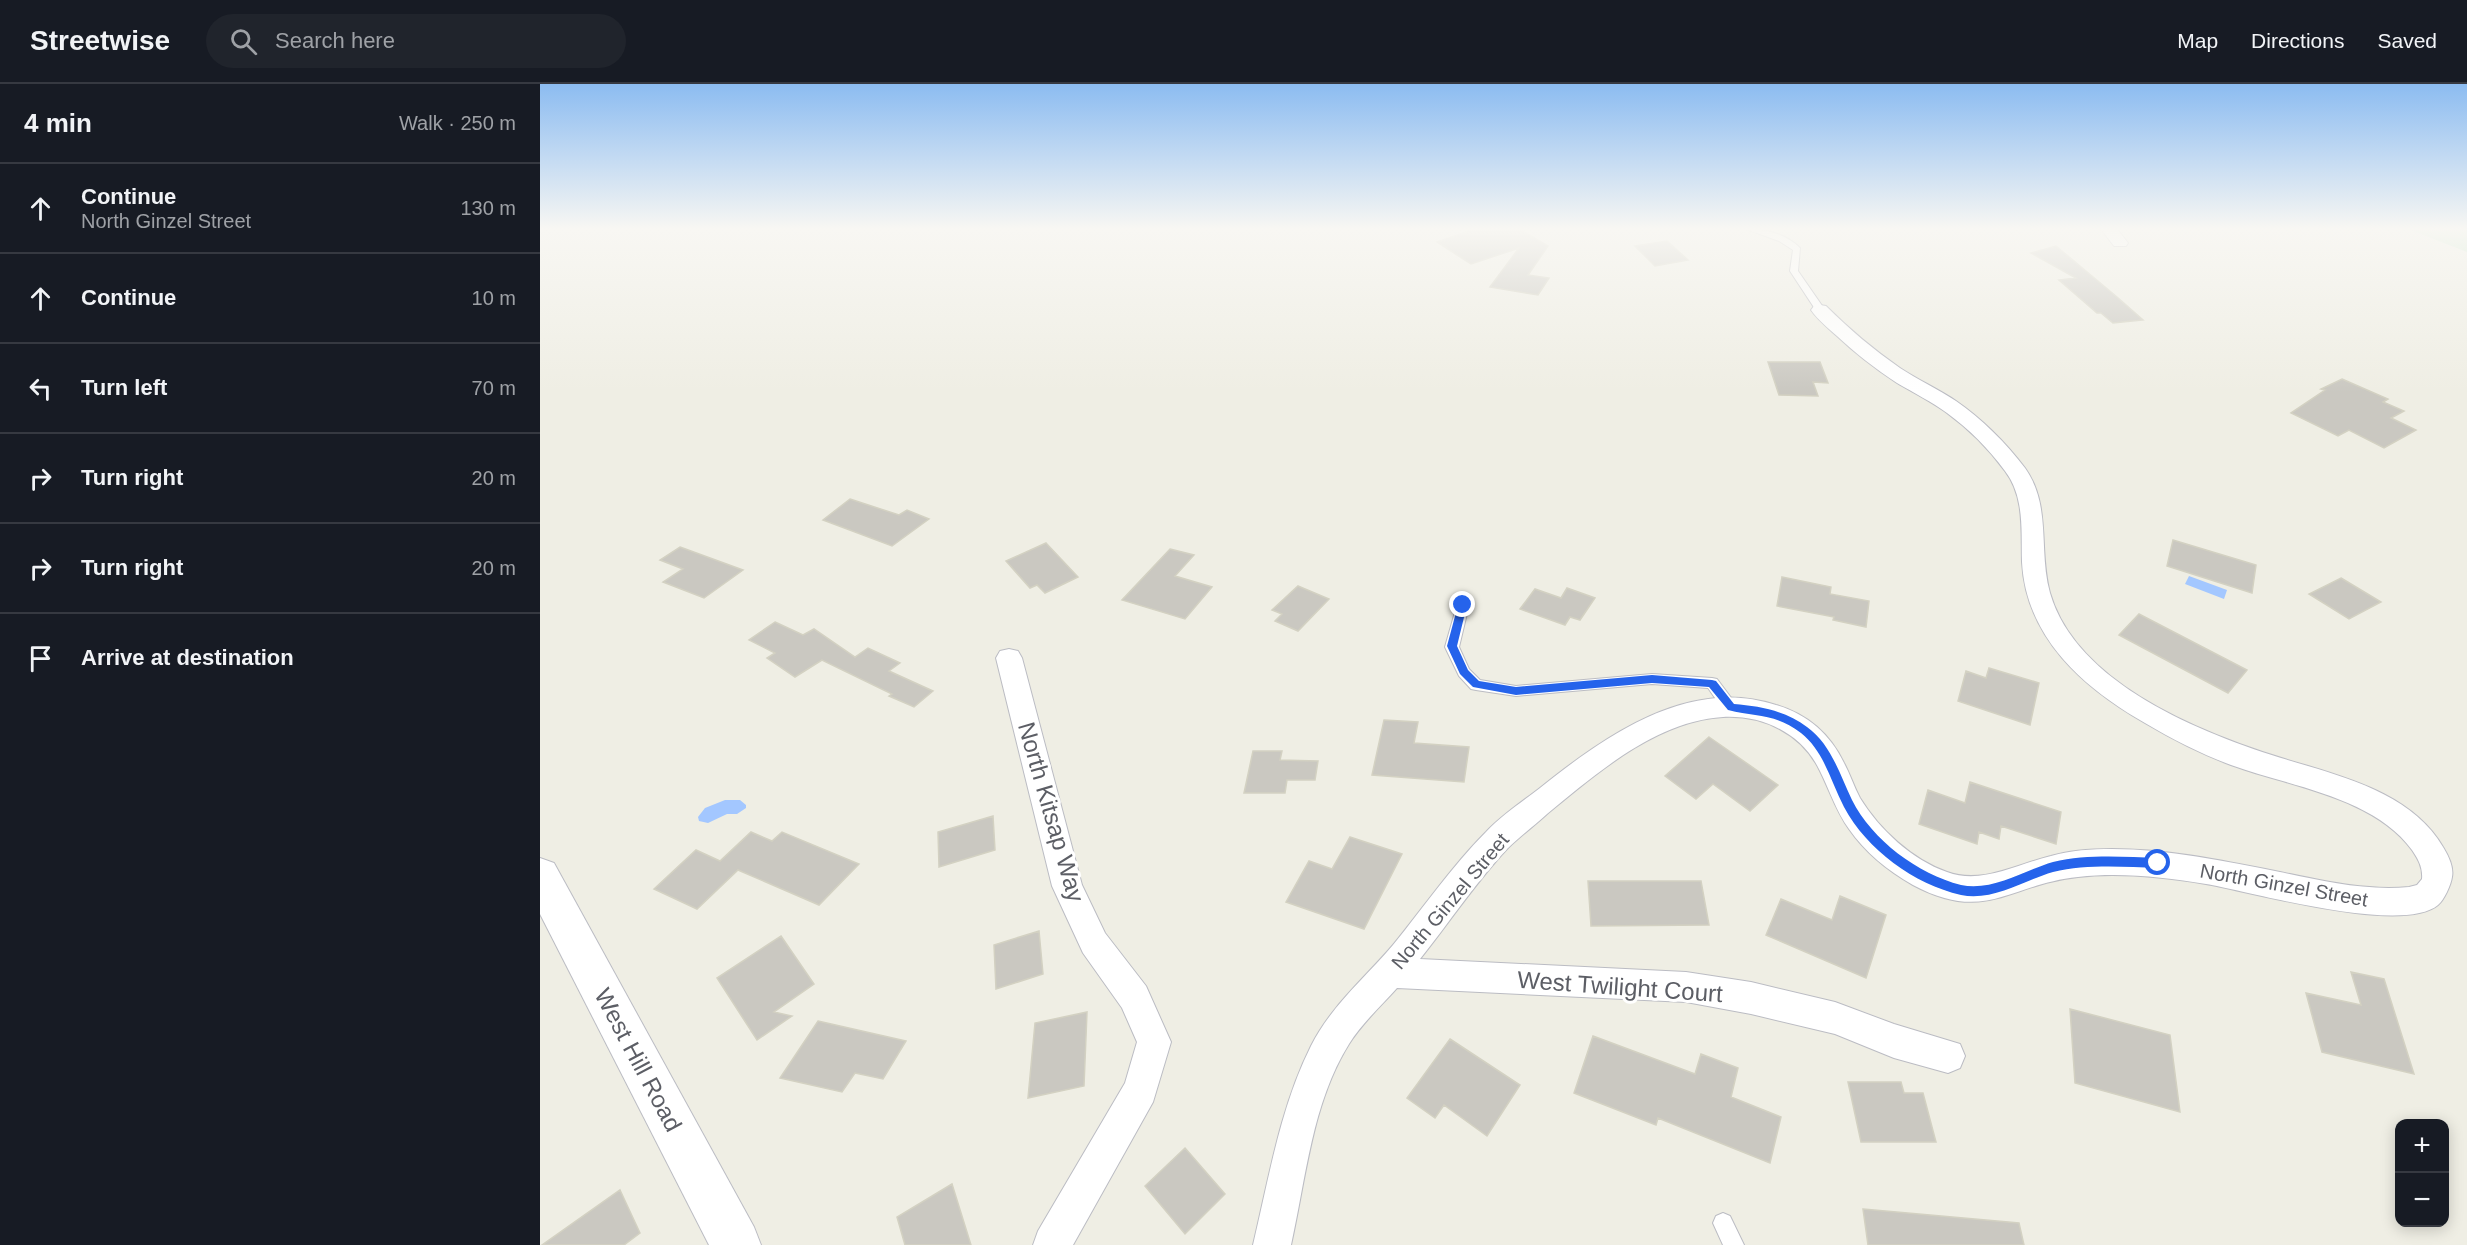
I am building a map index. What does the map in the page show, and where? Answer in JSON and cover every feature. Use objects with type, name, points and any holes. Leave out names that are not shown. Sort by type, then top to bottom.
[{"type":"street","name":"North Ginzel Street","points":[[1272,1245],[1308,1090],[1337,1032],[1390,973],[1495,842],[1553,793],[1617,747],[1665,720],[1731,707],[1759,710],[1784,718],[1805,731],[1829,761],[1849,805],[1864,827],[1891,855],[1929,879],[1964,891],[1995,888],[2054,867],[2110,862],[2158,863],[2364,902],[2401,904],[2426,897],[2437,881],[2437,863],[2426,842],[2392,814],[2344,791],[2240,757],[2192,736],[2139,708],[2090,671],[2066,648],[2048,621],[2036,589],[2032,508],[2020,476],[1980,430],[1953,409],[1898,375],[1850,340],[1820,310]]},
{"type":"street","name":"North Kitsap Way","points":[[1009,658],[1067,886],[1094,943],[1134,997],[1154,1042],[1141,1090],[1052,1245]]},
{"type":"street","name":"West Hill Road","points":[[540,874],[735,1245]]},
{"type":"street","name":"West Twilight Court","points":[[1390,973],[1686,987],[1751,998],[1835,1018],[1894,1041],[1948,1056]]},
{"type":"lane","points":[[1802,283],[1820,310]]},
{"type":"lane","points":[[1463,605],[1452,646],[1464,672],[1476,685],[1516,691],[1652,679],[1712,683],[1731,707]]},
{"type":"lane","points":[[1723,1223],[1734,1245]]},
{"type":"water","points":[[2189,576],[2227,590],[2224,599],[2185,584]]},
{"type":"water","points":[[725,800],[740,800],[746,808],[737,814],[727,814],[708,823],[699,821],[698,817],[705,808]]},
{"type":"building","points":[[1493,283],[1546,283],[1538,295],[1490,287]]},
{"type":"building","points":[[2063,283],[2100,283],[2143,320],[2113,323],[2101,313],[2097,313]]},
{"type":"building","points":[[1768,362],[1820,362],[1828,383],[1813,382],[1818,396],[1779,395]]},
{"type":"building","points":[[2342,379],[2388,399],[2383,402],[2404,411],[2391,418],[2416,430],[2384,448],[2349,430],[2338,436],[2291,413],[2325,390],[2321,389]]},
{"type":"building","points":[[850,499],[899,515],[907,510],[929,519],[892,546],[823,520]]},
{"type":"building","points":[[2173,540],[2256,565],[2252,593],[2167,566]]},
{"type":"building","points":[[1046,543],[1078,577],[1045,593],[1037,585],[1030,588],[1006,561]]},
{"type":"building","points":[[680,547],[743,570],[704,598],[663,582],[683,569],[660,560]]},
{"type":"building","points":[[1170,549],[1194,555],[1175,576],[1212,587],[1185,619],[1122,600]]},
{"type":"building","points":[[1782,577],[1831,587],[1830,594],[1869,601],[1866,627],[1833,620],[1834,617],[1777,606]]},
{"type":"building","points":[[2341,578],[2381,602],[2349,619],[2309,594]]},
{"type":"building","points":[[1298,586],[1329,599],[1298,631],[1275,621],[1282,614],[1272,610]]},
{"type":"building","points":[[1567,588],[1595,598],[1580,620],[1570,617],[1565,625],[1520,609],[1535,589],[1561,598]]},
{"type":"building","points":[[2139,614],[2247,670],[2228,693],[2119,635]]},
{"type":"building","points":[[775,622],[803,635],[814,629],[855,657],[868,648],[900,663],[889,671],[933,691],[914,707],[822,660],[795,677],[767,658],[775,653],[749,640]]},
{"type":"building","points":[[1989,668],[2039,683],[2030,725],[1958,701],[1966,671],[1986,678]]},
{"type":"building","points":[[1384,720],[1418,722],[1414,743],[1469,747],[1464,782],[1372,775]]},
{"type":"building","points":[[1709,737],[1778,785],[1750,811],[1713,784],[1696,799],[1665,776]]},
{"type":"building","points":[[1253,751],[1282,751],[1280,760],[1318,761],[1315,780],[1287,780],[1285,793],[1244,793]]},
{"type":"building","points":[[1970,782],[2061,812],[2056,844],[2001,826],[1999,839],[1979,832],[1977,844],[1919,824],[1928,790],[1965,803]]},
{"type":"building","points":[[993,816],[995,850],[939,867],[938,832]]},
{"type":"building","points":[[751,832],[772,841],[782,832],[859,864],[819,905],[738,870],[697,909],[654,889],[696,850],[720,861]]},
{"type":"building","points":[[1350,837],[1402,854],[1364,929],[1286,902],[1309,861],[1332,869]]},
{"type":"building","points":[[1588,881],[1701,881],[1709,925],[1591,926]]},
{"type":"building","points":[[1840,896],[1886,915],[1866,978],[1766,935],[1781,899],[1832,920]]},
{"type":"building","points":[[1039,931],[1043,974],[996,989],[994,945]]},
{"type":"building","points":[[781,936],[814,984],[774,1012],[792,1016],[757,1040],[717,978]]},
{"type":"building","points":[[2351,972],[2384,979],[2414,1074],[2322,1052],[2306,993],[2361,1005]]},
{"type":"building","points":[[2070,1009],[2170,1035],[2180,1112],[2075,1083]]},
{"type":"building","points":[[1087,1012],[1084,1086],[1028,1098],[1035,1023]]},
{"type":"building","points":[[818,1021],[906,1041],[883,1079],[855,1073],[842,1092],[780,1078]]},
{"type":"building","points":[[1593,1036],[1695,1074],[1701,1054],[1738,1068],[1731,1097],[1781,1117],[1770,1163],[1658,1118],[1656,1125],[1574,1093]]},
{"type":"building","points":[[1450,1039],[1520,1085],[1487,1136],[1444,1105],[1435,1118],[1407,1098]]},
{"type":"building","points":[[1848,1082],[1901,1082],[1904,1093],[1923,1093],[1936,1142],[1861,1142]]},
{"type":"building","points":[[1185,1148],[1225,1194],[1185,1234],[1145,1186]]},
{"type":"building","points":[[952,1184],[971,1245],[905,1245],[897,1217]]},
{"type":"building","points":[[620,1190],[640,1233],[624,1245],[542,1245]]},
{"type":"building","points":[[1863,1209],[2019,1223],[2024,1245],[1868,1245]]},
{"type":"route","points":[[1463,605],[1452,646],[1464,672],[1476,685],[1516,691],[1652,679],[1712,683],[1731,707],[1759,710],[1784,718],[1805,731],[1818,746],[1829,761],[1849,805],[1864,827],[1891,855],[1929,879],[1964,891],[1995,888],[2054,867],[2110,862],[2158,863]]}]
